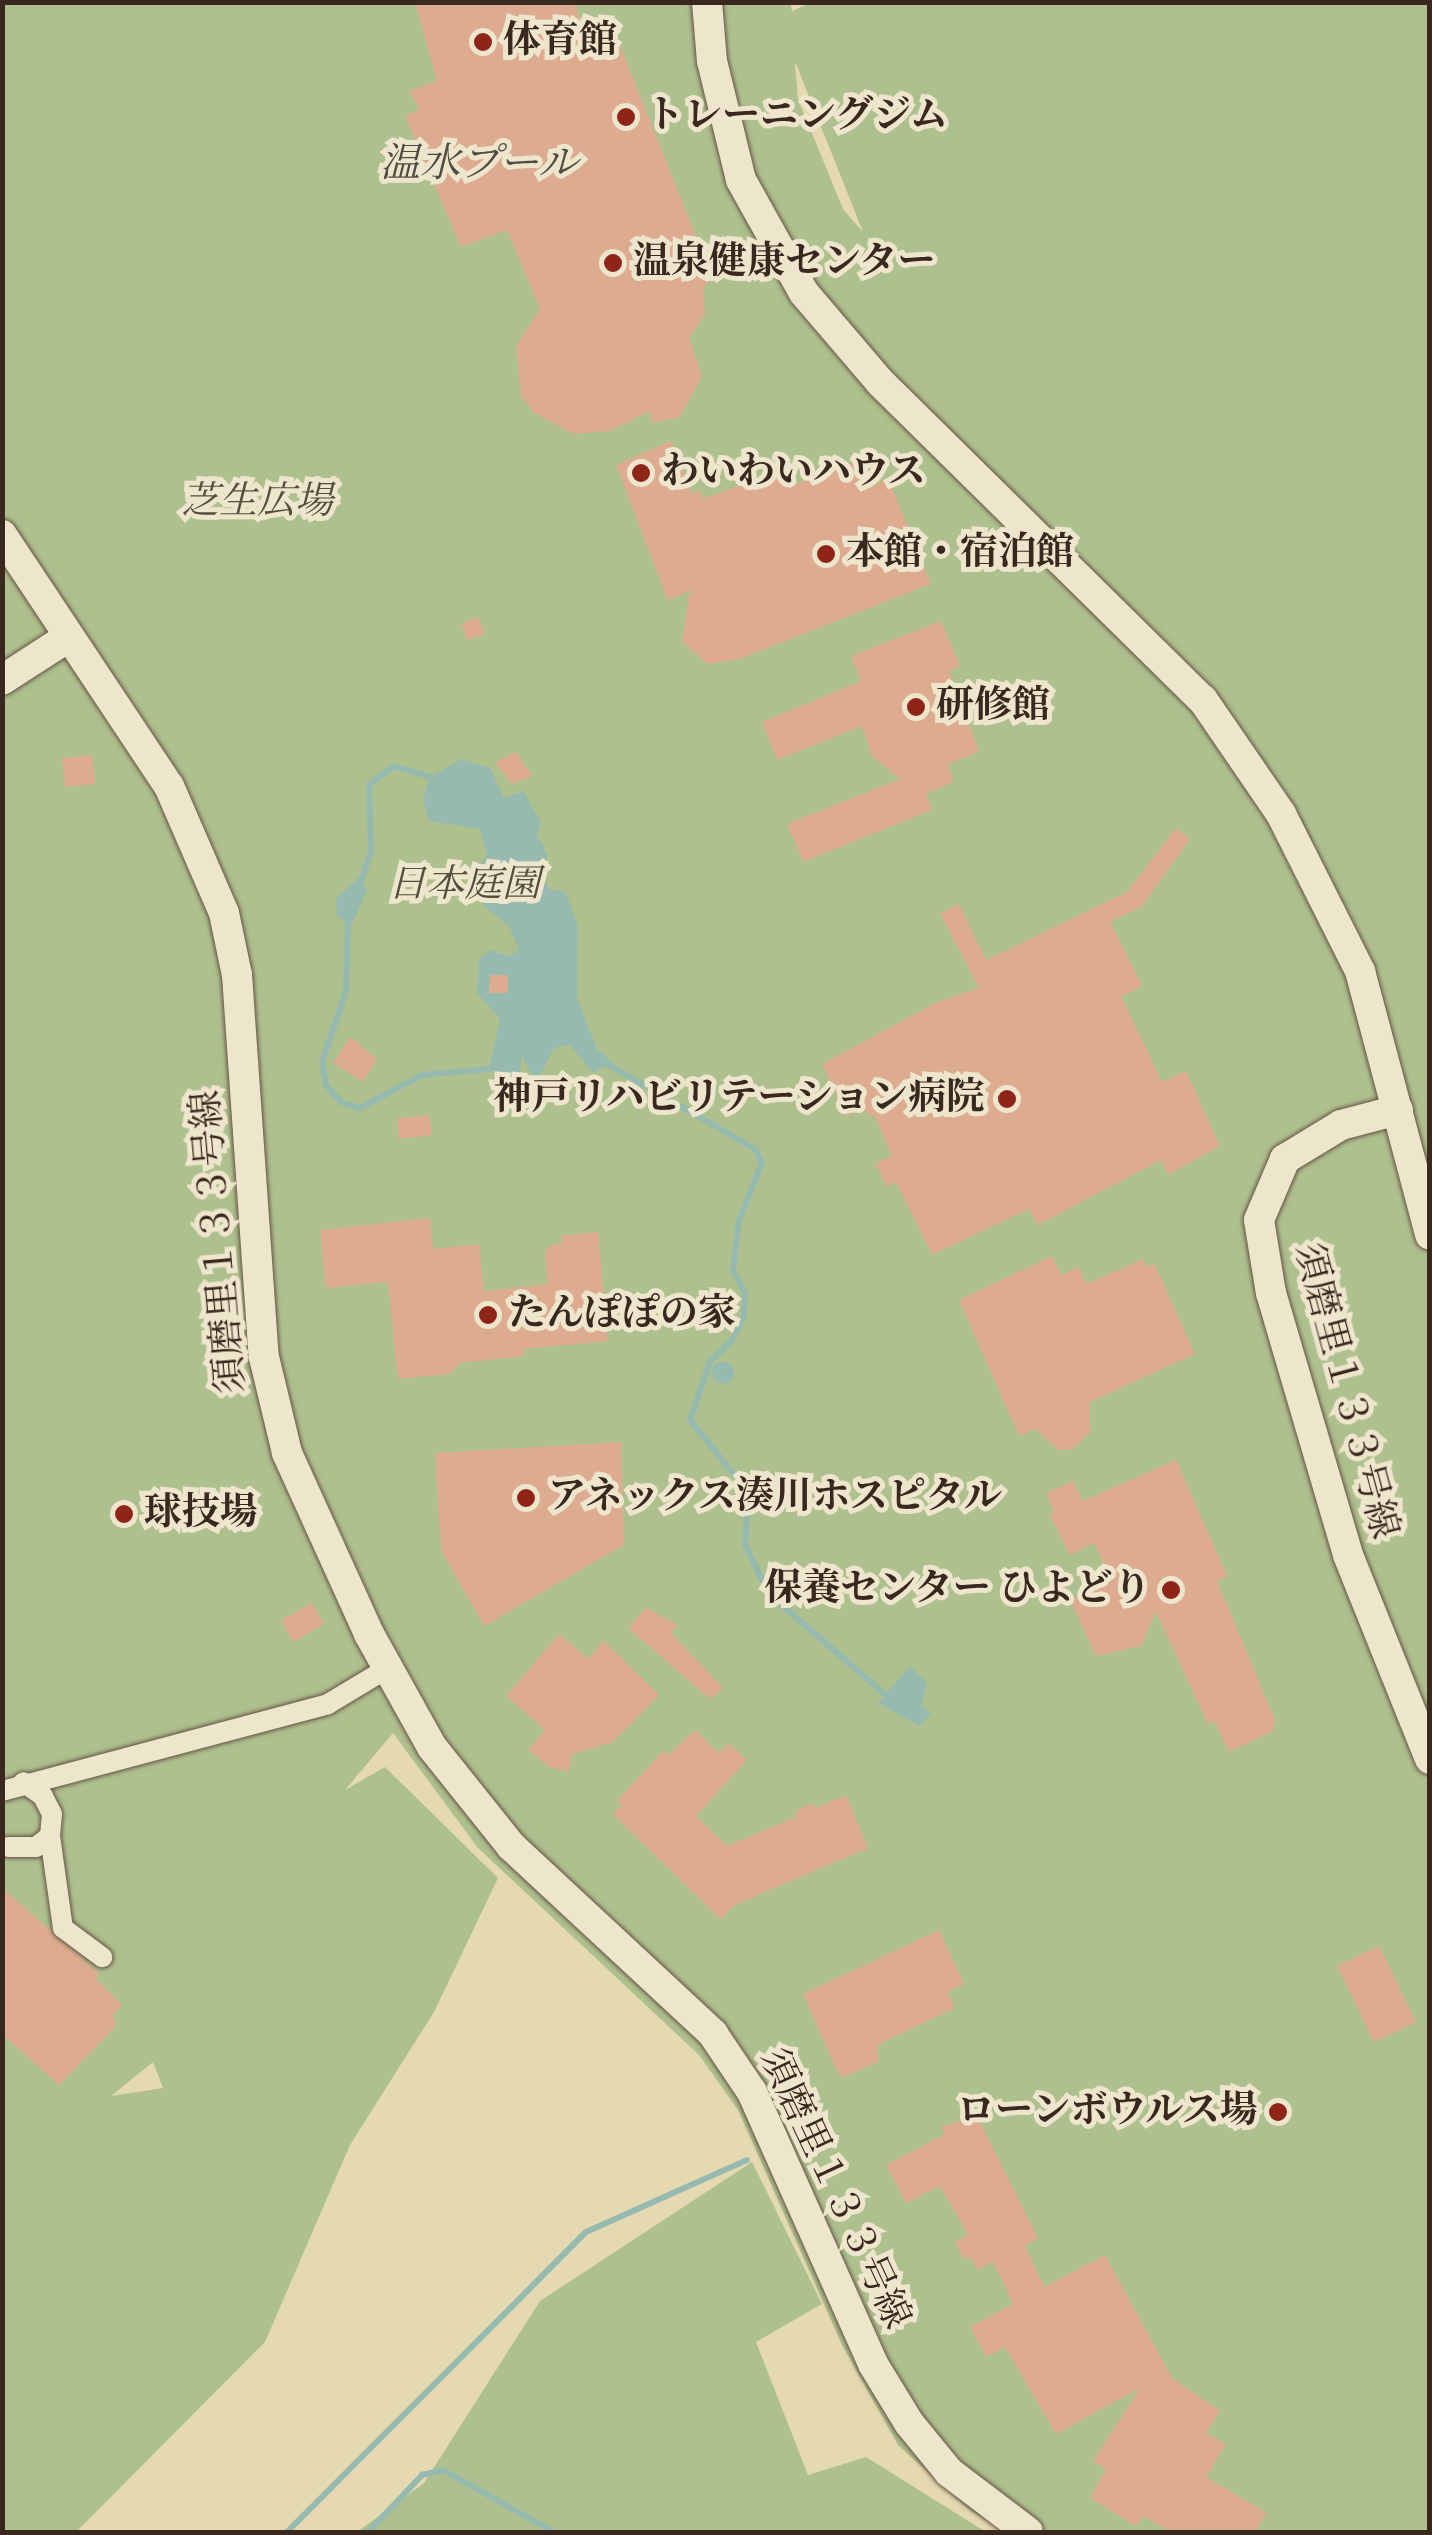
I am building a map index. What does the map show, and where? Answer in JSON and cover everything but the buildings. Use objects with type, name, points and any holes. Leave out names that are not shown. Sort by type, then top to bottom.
[{"type":"street","points":[[707,2],[712,60],[732,149],[778,256],[836,336],[1203,700],[1282,814],[1360,971],[1430,1235]]},
{"type":"street","name":"須磨里１３３号線","points":[[2,536],[66,638],[169,786],[224,913],[237,975],[264,1358],[286,1453],[311,1516],[388,1668],[432,1747],[510,1846],[712,2034],[752,2092],[873,2364],[909,2423],[950,2472],[1028,2532]]},
{"type":"street","points":[[2,680],[66,638]]},
{"type":"street","name":"須磨里１３３号線","points":[[1398,1110],[1340,1125],[1285,1160],[1259,1220],[1271,1294],[1348,1555],[1430,1759]]},
{"type":"street","points":[[2,1790],[328,1704],[388,1668]]},
{"type":"street","points":[[24,1782],[43,1796],[52,1814],[50,1836],[64,1928],[102,1957]]},
{"type":"street","points":[[8,1847],[36,1847],[50,1836]]},
{"type":"green space","points":[[790,2],[792,11],[813,2],[1429,3],[1429,2532],[1007,2532],[969,2510],[898,2445],[842,2345],[738,2110],[699,2055],[478,1848],[393,1733],[345,1790],[385,1767],[498,1878],[434,2012],[350,2145],[265,2342],[76,2532],[3,2532],[3,3]],"holes":[[[796,64],[863,232],[843,209],[798,99]],[[153,2062],[163,2088],[111,2096]]]},
{"type":"green space","points":[[752,2162],[822,2304],[756,2342],[808,2475],[866,2457],[986,2532],[357,2532],[424,2483],[540,2301]]},
{"type":"water","points":[[462,759],[490,768],[504,798],[523,791],[541,822],[537,834],[548,856],[538,867],[550,890],[564,891],[569,901],[578,927],[577,998],[597,1049],[612,1062],[593,1073],[570,1045],[554,1048],[536,1084],[522,1056],[518,1081],[489,1069],[500,1019],[477,993],[479,959],[490,950],[509,956],[519,950],[509,926],[483,905],[469,880],[487,855],[480,829],[429,821],[423,799],[430,777]]},
{"type":"water","points":[[359,877],[367,890],[351,927],[337,916],[336,899]]},
{"type":"water","points":[[723,1362],[731,1365],[731,1381],[723,1384],[715,1381],[712,1373],[715,1365]]},
{"type":"water","points":[[910,1666],[927,1683],[921,1706],[931,1713],[920,1726],[878,1703]]},
{"type":"waterway","points":[[361,881],[371,852],[369,785],[394,766],[430,777]]},
{"type":"waterway","points":[[348,921],[346,991],[322,1062],[326,1085],[341,1102],[360,1108],[422,1075],[489,1069]]},
{"type":"waterway","points":[[609,1065],[755,1149],[762,1162],[739,1221],[733,1270],[745,1294],[744,1315],[733,1339],[710,1362],[690,1420],[748,1492],[745,1545],[769,1594],[888,1697]]},
{"type":"waterway","points":[[287,2532],[586,2232],[747,2160]]},
{"type":"waterway","points":[[368,2532],[422,2475],[443,2470],[554,2532]]},
{"type":"place","name":"体育館","points":[[483,42]]},
{"type":"place","name":"トレーニングジム","points":[[626,117]]},
{"type":"place","name":"温泉健康センター","points":[[613,263]]},
{"type":"place","name":"わいわいハウス","points":[[641,473]]},
{"type":"place","name":"本館・宿泊館","points":[[826,554]]},
{"type":"place","name":"研修館","points":[[916,707]]},
{"type":"place","name":"神戸リハビリテーション病院","points":[[1007,1099]]},
{"type":"place","name":"たんぽぽの家","points":[[488,1315]]},
{"type":"place","name":"アネックス湊川ホスピタル","points":[[526,1498]]},
{"type":"place","name":"球技場","points":[[124,1514]]},
{"type":"place","name":"保養センター ひよどり","points":[[1171,1590]]},
{"type":"place","name":"ローンボウルス場","points":[[1278,2112]]},
{"type":"water label","name":"温水プール","points":[[479,165]]},
{"type":"park label","name":"芝生広場","points":[[257,503]]},
{"type":"park label","name":"日本庭園","points":[[464,886]]}]
